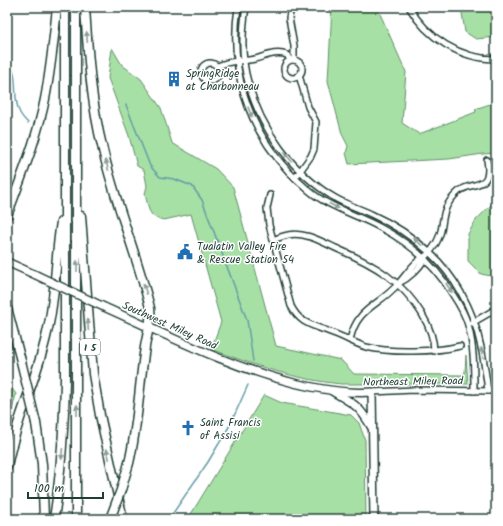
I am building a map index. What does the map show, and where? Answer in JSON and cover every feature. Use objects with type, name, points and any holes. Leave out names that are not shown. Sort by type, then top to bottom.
[{"type":"highway","points":[[7,216],[34,140],[45,99],[51,66],[57,7]]},
{"type":"highway","name":"I 5","points":[[54,519],[60,473],[64,406],[65,7]]},
{"type":"highway","name":"I 5","points":[[76,7],[76,519]]},
{"type":"highway","points":[[85,7],[91,80],[98,128],[115,196],[149,301],[151,315],[150,327],[145,345],[136,425],[129,463],[110,519]]},
{"type":"highway","name":"I 5","points":[[76,173],[83,234],[93,374],[100,415],[123,519]]},
{"type":"highway","name":"I 5","points":[[7,467],[15,430],[41,357],[48,332],[54,290],[59,230],[65,192]]},
{"type":"highway","points":[[7,308],[36,423],[42,464],[44,519]]},
{"type":"main road","name":"Southwest Miley Road","points":[[7,262],[203,352],[250,370],[289,382],[330,390]]},
{"type":"main road","name":"Northeast Miley Road","points":[[330,390],[372,392]]},
{"type":"main road","points":[[330,390],[354,403],[373,428]]},
{"type":"main road","points":[[372,392],[374,519]]},
{"type":"street","points":[[238,7],[235,33],[236,60],[244,97],[254,123],[274,155],[295,178],[316,196],[396,235],[425,258],[437,270],[461,307],[468,325],[472,345],[474,391]]},
{"type":"street","points":[[246,7],[243,33],[244,59],[248,82],[260,114],[270,134],[285,154],[313,183],[345,203],[394,225],[430,252],[457,286],[465,300],[474,322],[480,344],[488,391]]},
{"type":"street","points":[[291,7],[289,18],[294,46],[292,60],[285,65],[285,72],[290,77],[299,75]]},
{"type":"street","points":[[409,7],[418,21],[443,43],[476,56],[496,59]]},
{"type":"street","points":[[218,66],[236,60],[253,59],[278,53],[287,55],[292,60],[300,64],[301,68],[299,75],[308,107],[316,122],[312,156],[295,178]]},
{"type":"street","points":[[350,340],[352,330],[358,319],[368,309],[406,280],[422,263],[440,234],[443,217],[448,205],[457,193],[462,188],[478,184],[485,180],[489,175],[487,160]]},
{"type":"street","points":[[270,195],[267,214],[291,306],[296,314],[307,324],[364,346],[380,349],[434,351],[447,350],[460,346]]},
{"type":"street","points":[[273,240],[290,234],[307,236],[372,265],[399,284],[418,308],[433,336],[434,351]]},
{"type":"street","points":[[468,325],[496,309]]},
{"type":"street","name":"Northeast Miley Road","points":[[372,392],[414,390],[496,391]]},
{"type":"green space","points":[[332,7],[377,7],[406,72],[402,123],[419,134],[476,112],[475,109],[496,102],[496,153],[449,159],[349,164],[346,153],[348,146],[342,134],[328,81]]},
{"type":"green space","points":[[461,7],[496,7],[496,37],[476,39],[465,32]]},
{"type":"green space","points":[[112,48],[122,65],[141,79],[161,108],[172,143],[216,169],[233,187],[276,346],[341,360],[354,374],[463,375],[465,372],[466,355],[468,384],[341,384],[325,382],[275,371],[211,349],[221,322],[191,214],[164,220],[156,218],[149,210],[145,194],[147,186],[144,170],[137,166],[129,136],[108,78]]},
{"type":"green space","points":[[496,200],[496,277],[481,274],[468,261],[468,234],[476,220]]},
{"type":"green space","points":[[7,382],[16,394],[7,431]]},
{"type":"green space","points":[[264,395],[282,403],[351,415],[359,423],[365,440],[366,519],[188,519]]},
{"type":"waterway","points":[[7,62],[14,73],[17,107],[28,123]]},
{"type":"waterway","points":[[126,105],[150,166],[160,177],[174,179],[192,186],[202,200],[247,320],[253,361]]},
{"type":"waterway","points":[[169,519],[208,462],[230,425],[248,385]]},
{"type":"place","name":"SpringRidge at Charbonneau","points":[[174,79]]},
{"type":"place","name":"Tualatin Valley Fire & Rescue Station 54","points":[[185,252]]},
{"type":"place","name":"Saint Francis of Assisi","points":[[188,428]]}]
